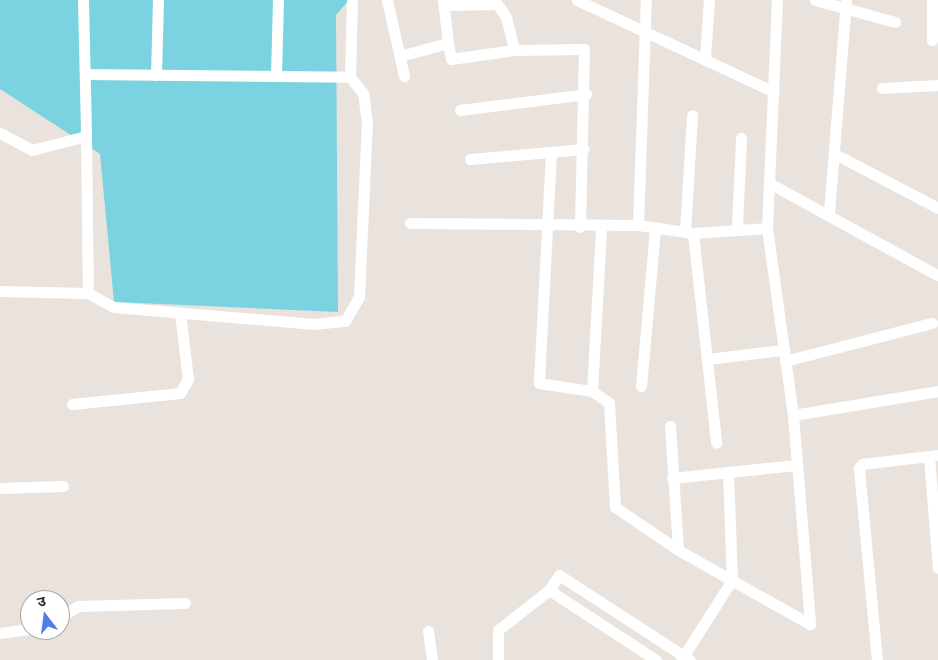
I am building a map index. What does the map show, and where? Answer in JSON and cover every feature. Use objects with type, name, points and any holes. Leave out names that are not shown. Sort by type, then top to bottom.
[{"type":"street","points":[[83,0],[88,293]]},
{"type":"street","points":[[156,75],[158,0]]},
{"type":"street","points":[[276,76],[278,0]]},
{"type":"street","points":[[0,291],[88,293],[113,307],[180,313],[314,324],[345,321],[359,297],[367,124],[363,93],[350,77],[352,0]]},
{"type":"street","points":[[387,0],[404,76]]},
{"type":"street","points":[[577,0],[705,58],[774,92]]},
{"type":"street","points":[[638,226],[646,0]]},
{"type":"street","points":[[705,58],[709,0]]},
{"type":"street","points":[[551,152],[539,383],[592,390],[609,402],[615,507],[678,550],[810,624],[793,415],[767,228],[777,0]]},
{"type":"street","points":[[815,0],[845,5],[896,22]]},
{"type":"street","points":[[932,0],[932,40]]},
{"type":"street","points":[[514,50],[506,17],[497,4],[444,3],[451,59],[514,50],[582,48],[586,58],[586,94],[580,227]]},
{"type":"street","points":[[829,212],[835,154],[845,5]]},
{"type":"street","points":[[400,56],[448,43]]},
{"type":"street","points":[[85,74],[350,77]]},
{"type":"street","points":[[882,88],[938,85]]},
{"type":"street","points":[[460,110],[586,94]]},
{"type":"street","points":[[692,115],[689,232],[707,359],[716,442]]},
{"type":"street","points":[[0,133],[32,150],[86,136]]},
{"type":"street","points":[[737,227],[741,138]]},
{"type":"street","points":[[470,159],[584,149]]},
{"type":"street","points":[[835,154],[938,208]]},
{"type":"street","points":[[769,184],[829,212],[938,275]]},
{"type":"street","points":[[410,222],[547,224],[601,228],[638,226],[689,232],[737,227],[767,228]]},
{"type":"street","points":[[592,390],[601,228]]},
{"type":"street","points":[[641,386],[655,228]]},
{"type":"street","points":[[72,404],[180,393],[188,379],[180,313]]},
{"type":"street","points":[[707,359],[784,356],[932,323]]},
{"type":"street","points":[[793,415],[938,391]]},
{"type":"street","points":[[670,426],[678,550]]},
{"type":"street","points":[[877,660],[859,468],[862,464],[933,456],[938,568]]},
{"type":"street","points":[[672,478],[796,465]]},
{"type":"street","points":[[499,659],[498,630],[549,590],[560,575],[685,659],[732,580],[728,472]]},
{"type":"street","points":[[0,488],[63,486]]},
{"type":"street","points":[[549,590],[656,660]]},
{"type":"street","points":[[70,611],[78,606],[185,603]]},
{"type":"street","points":[[0,633],[20,630]]},
{"type":"street","points":[[428,631],[432,660]]},
{"type":"water","points":[[0,0],[349,0],[336,15],[338,312],[114,302],[100,154],[0,89]]}]
